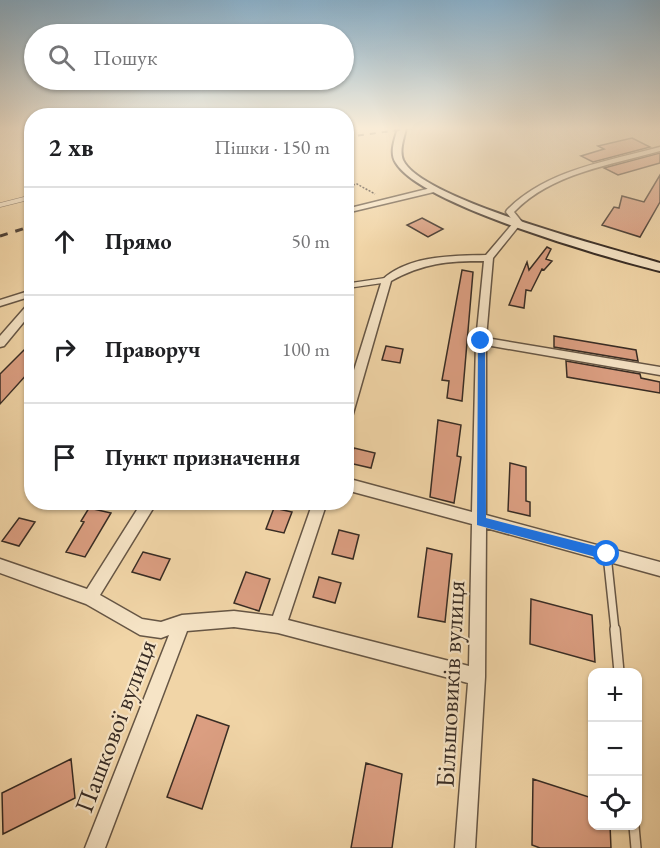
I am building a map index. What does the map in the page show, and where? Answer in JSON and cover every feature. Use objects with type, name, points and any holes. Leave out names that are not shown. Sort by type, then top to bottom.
[{"type":"main road","points":[[403,168],[431,190],[480,211],[660,267]]},
{"type":"street","points":[[354,390],[387,280],[406,268],[433,259],[489,258],[518,222],[510,212],[530,193],[568,177],[599,168]]},
{"type":"street","points":[[354,210],[431,190]]},
{"type":"street","name":"Більшовиків вулиця","points":[[465,848],[477,677],[481,521],[481,341],[489,258]]},
{"type":"street","points":[[0,303],[24,296]]},
{"type":"street","points":[[0,343],[24,314]]},
{"type":"street","points":[[481,341],[660,371]]},
{"type":"street","points":[[354,486],[660,569]]},
{"type":"street","points":[[90,598],[145,510]]},
{"type":"street","points":[[278,625],[317,510]]},
{"type":"street","points":[[0,566],[90,598],[140,627],[161,630],[182,622],[234,619],[278,625],[477,677]]},
{"type":"street","name":"Пашкової вулиця","points":[[95,848],[182,622]]},
{"type":"lane","points":[[0,205],[24,199]]},
{"type":"lane","points":[[354,285],[387,280]]},
{"type":"lane","points":[[607,554],[619,668]]},
{"type":"lane","points":[[634,830],[636,848]]},
{"type":"path","points":[[354,185],[388,201]]},
{"type":"building","points":[[606,168],[644,168],[618,175]]},
{"type":"building","points":[[660,175],[660,202],[640,237],[602,225],[614,207],[619,208],[622,196],[644,202]]},
{"type":"building","points":[[422,218],[443,229],[428,237],[407,225]]},
{"type":"building","points":[[547,247],[551,249],[546,259],[552,261],[544,270],[542,269],[531,291],[526,290],[524,308],[509,305],[527,262],[529,270]]},
{"type":"building","points":[[462,270],[473,272],[462,401],[447,398],[449,381],[442,380]]},
{"type":"building","points":[[554,336],[636,350],[638,361],[554,347]]},
{"type":"building","points":[[386,346],[403,349],[400,363],[382,360]]},
{"type":"building","points":[[24,350],[24,377],[0,404],[0,374]]},
{"type":"building","points":[[566,361],[640,374],[641,378],[660,382],[660,393],[567,377]]},
{"type":"building","points":[[438,420],[461,425],[457,456],[461,457],[454,503],[430,497]]},
{"type":"building","points":[[354,448],[375,453],[371,468],[354,464]]},
{"type":"building","points":[[510,463],[526,467],[526,501],[530,502],[530,516],[508,511]]},
{"type":"building","points":[[88,510],[111,513],[85,557],[66,552],[84,522],[81,521]]},
{"type":"building","points":[[273,510],[292,512],[284,533],[266,529]]},
{"type":"building","points":[[19,518],[35,522],[19,546],[2,541]]},
{"type":"building","points":[[339,530],[359,535],[353,559],[332,554]]},
{"type":"building","points":[[427,548],[452,554],[445,622],[418,617]]},
{"type":"building","points":[[143,552],[170,559],[160,580],[132,572]]},
{"type":"building","points":[[246,572],[270,579],[259,611],[234,603]]},
{"type":"building","points":[[319,577],[341,583],[335,603],[313,597]]},
{"type":"building","points":[[531,599],[592,615],[595,662],[530,644]]},
{"type":"building","points":[[197,715],[229,726],[202,809],[167,797]]},
{"type":"building","points":[[71,759],[75,798],[3,834],[2,793]]},
{"type":"building","points":[[366,763],[402,774],[392,848],[351,848]]},
{"type":"building","points":[[533,779],[588,797],[588,830],[610,830],[611,848],[540,848],[532,845]]},
{"type":"railway","points":[[0,236],[24,228]]},
{"type":"route","points":[[481,341],[481,521],[607,554]]}]
